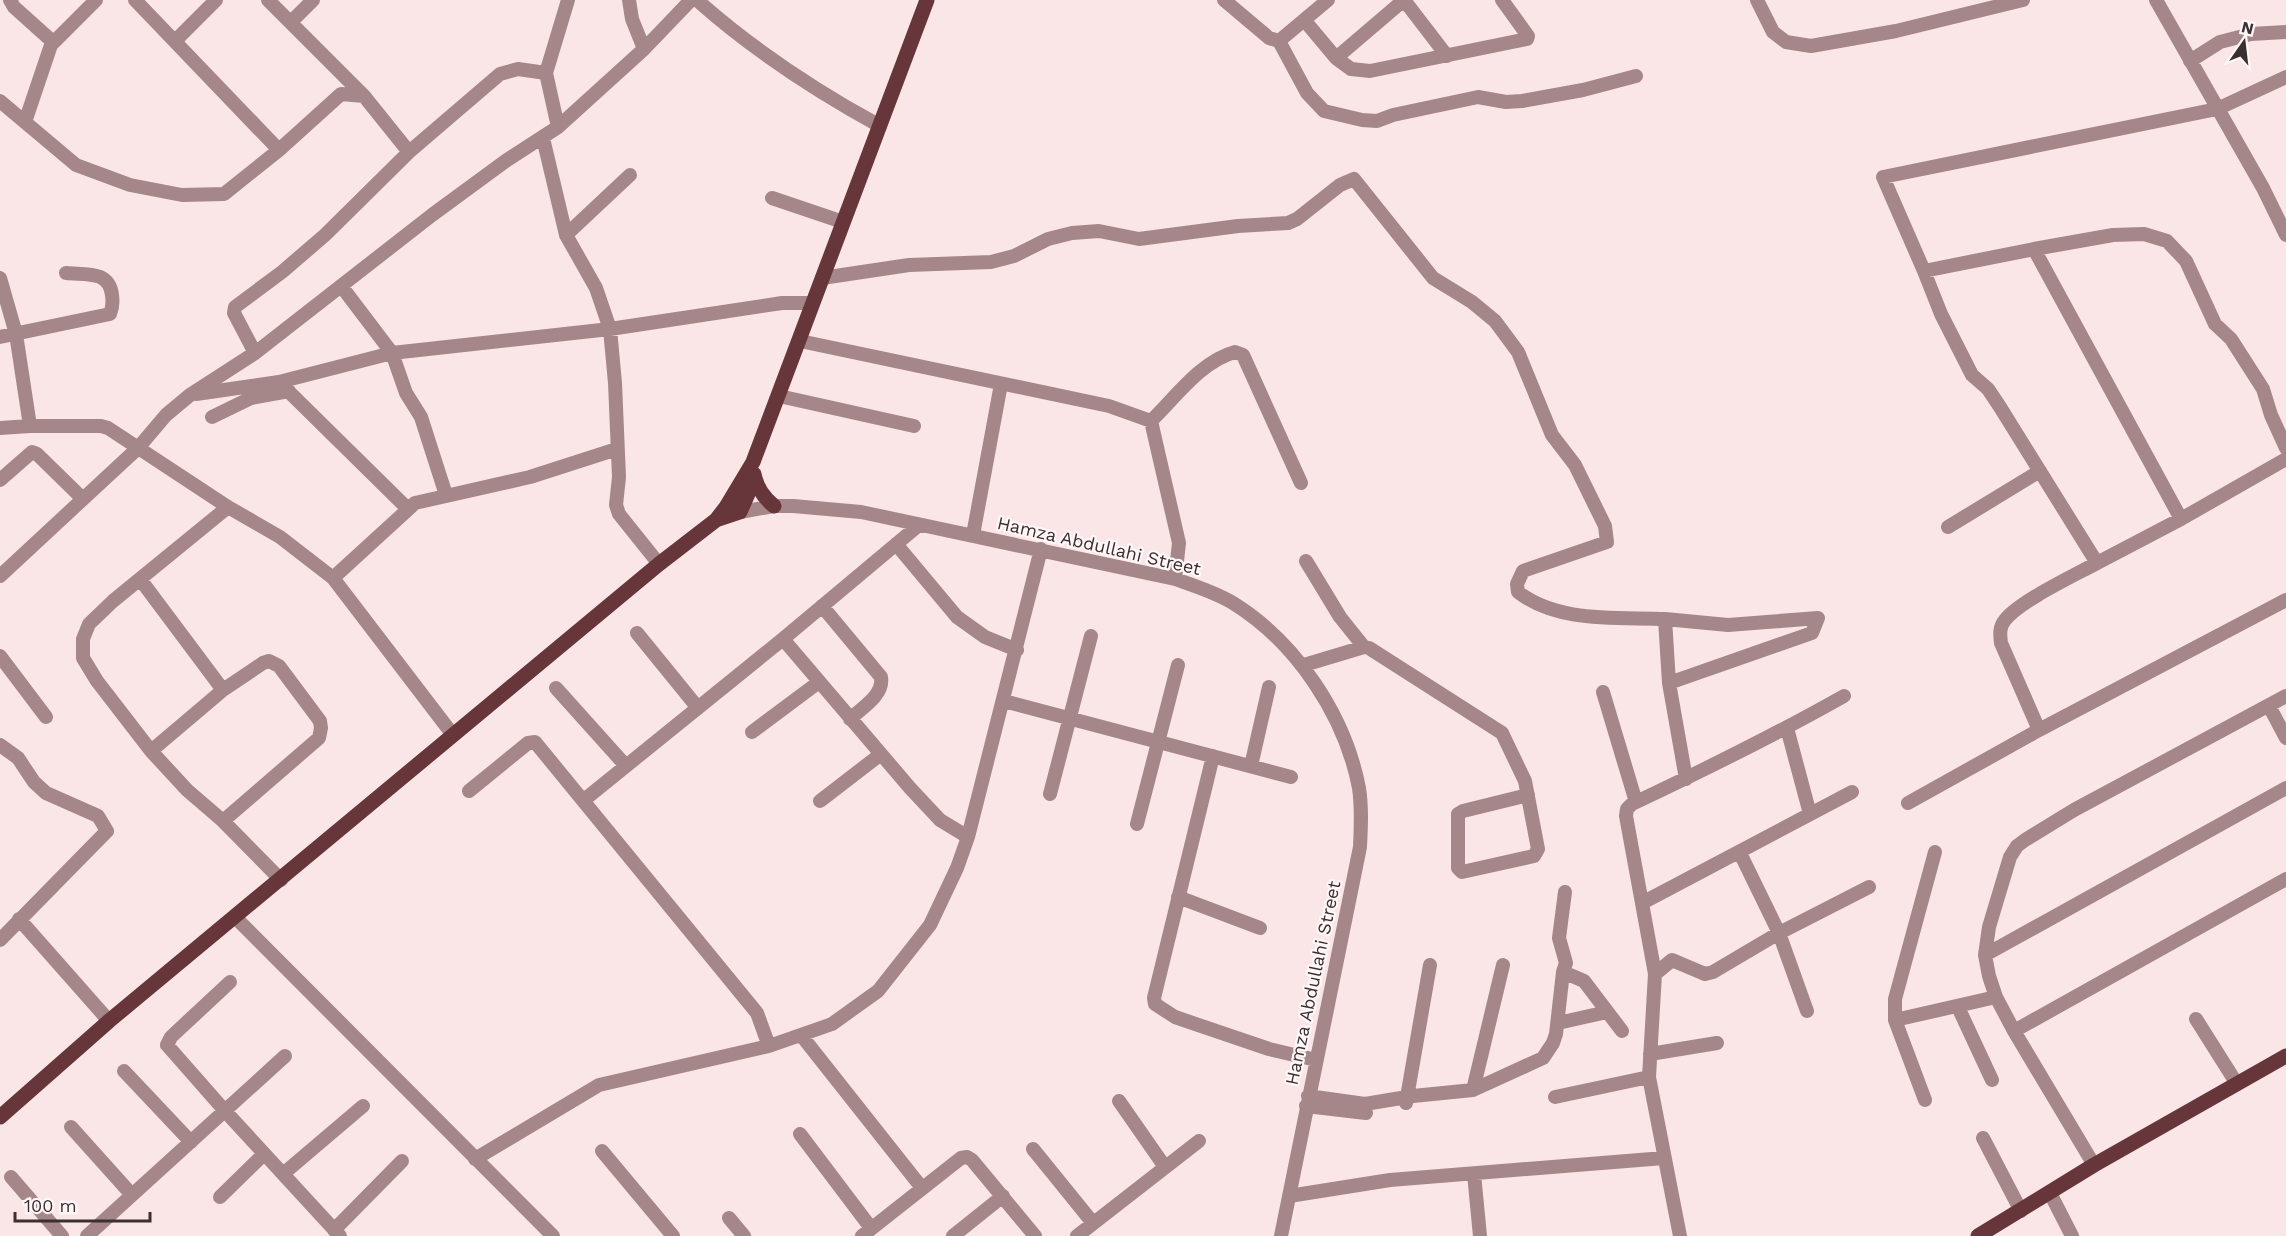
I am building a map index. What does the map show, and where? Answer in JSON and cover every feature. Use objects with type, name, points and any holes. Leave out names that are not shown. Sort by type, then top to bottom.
[{"type":"main road","points":[[740,512],[779,396],[926,1]]},
{"type":"main road","points":[[0,1118],[109,1021],[659,564],[716,520],[754,470]]},
{"type":"main road","points":[[754,470],[758,488],[765,499],[774,506]]},
{"type":"main road","points":[[734,495],[740,512]]},
{"type":"main road","points":[[716,520],[740,512]]},
{"type":"main road","points":[[1979,1235],[2286,1056]]},
{"type":"street","points":[[10,0],[34,27],[53,42]]},
{"type":"street","points":[[25,122],[53,42],[96,0]]},
{"type":"street","points":[[135,0],[279,150]]},
{"type":"street","points":[[175,41],[216,0]]},
{"type":"street","points":[[268,0],[364,96],[409,152]]},
{"type":"street","points":[[291,22],[313,0]]},
{"type":"street","points":[[558,127],[546,73],[568,0]]},
{"type":"street","points":[[629,0],[632,19],[644,49]]},
{"type":"street","points":[[0,576],[138,448],[166,415],[190,395],[255,354],[507,159],[558,127],[644,49],[691,0]]},
{"type":"street","points":[[697,0],[730,29],[846,107],[880,126]]},
{"type":"street","points":[[1224,0],[1269,38],[1279,40],[1328,0]]},
{"type":"street","points":[[1336,58],[1404,0],[1447,56]]},
{"type":"street","points":[[1305,21],[1336,58],[1351,69],[1370,71],[1527,39],[1528,36],[1502,0]]},
{"type":"street","points":[[1757,0],[1773,32],[1786,42],[1811,46],[1896,30],[2023,0]]},
{"type":"street","points":[[2156,0],[2263,188],[2286,235]]},
{"type":"street","points":[[2190,60],[2220,42],[2251,33],[2286,32]]},
{"type":"street","points":[[1279,40],[1307,93],[1324,111],[1362,120],[1377,121],[1393,115],[1478,97],[1506,102],[1522,101],[1583,90],[1636,76]]},
{"type":"street","points":[[338,68],[341,94]]},
{"type":"street","points":[[255,354],[234,313],[235,307],[282,272],[325,235],[409,152],[500,74],[518,69],[546,73]]},
{"type":"street","points":[[2097,562],[1988,389],[1972,375],[1941,314],[1882,177],[2217,109],[2286,77]]},
{"type":"street","points":[[0,100],[76,165],[130,185],[182,195],[224,194],[279,150],[341,94],[364,96]]},
{"type":"street","points":[[543,138],[566,235],[596,288],[610,330],[619,477],[616,505],[619,514],[659,564]]},
{"type":"street","points":[[566,235],[630,175]]},
{"type":"street","points":[[822,278],[909,265],[990,262],[1014,256],[1048,239],[1072,233],[1099,231],[1139,239],[1288,223],[1297,219],[1340,185],[1354,179],[1433,278],[1472,302],[1496,321],[1518,352],[1552,435],[1575,465],[1605,526],[1607,542],[1523,571],[1517,584],[1518,592],[1531,602],[1576,616],[1665,619],[1728,625],[1818,618],[1812,633],[1669,683]]},
{"type":"street","points":[[772,198],[843,222]]},
{"type":"street","points":[[1924,271],[2034,249],[2124,235],[2144,234],[2167,241],[2186,261],[2208,303],[2215,324],[2231,339],[2263,388],[2271,416],[2286,448]]},
{"type":"street","points":[[2034,249],[2181,519]]},
{"type":"street","points":[[0,337],[110,314],[113,300],[108,280],[101,276],[66,273]]},
{"type":"street","points":[[0,278],[16,334],[30,426]]},
{"type":"street","points":[[342,287],[392,353],[406,393],[421,417],[446,495]]},
{"type":"street","points":[[212,417],[251,398],[392,353],[610,330],[782,303],[813,303]]},
{"type":"street","points":[[800,341],[1109,406],[1151,422]]},
{"type":"street","points":[[1151,422],[1201,371],[1226,354],[1235,352],[1243,355],[1301,483]]},
{"type":"street","points":[[973,535],[1001,384]]},
{"type":"street","points":[[190,395],[284,387],[408,509]]},
{"type":"street","points":[[779,396],[914,426]]},
{"type":"street","points":[[1151,422],[1179,543],[1174,579]]},
{"type":"street","points":[[0,428],[30,426],[108,428],[228,507],[280,537],[333,578],[453,735]]},
{"type":"street","points":[[333,578],[414,503],[530,477],[617,449]]},
{"type":"street","points":[[0,480],[32,452],[38,453],[82,499]]},
{"type":"street","points":[[2039,730],[2001,643],[2000,633],[2003,622],[2022,606],[2097,562],[2181,519],[2286,459]]},
{"type":"street","points":[[1948,527],[2040,471]]},
{"type":"street","name":"Hamza Abdullahi Street","points":[[740,512],[774,506],[861,512],[1174,579],[1216,594],[1235,604],[1268,628],[1304,665],[1325,700],[1344,741],[1359,787],[1362,816],[1360,847],[1281,1236]]},
{"type":"street","points":[[228,507],[89,624],[83,639],[83,658],[97,681],[151,751],[187,790],[223,821],[280,880]]},
{"type":"street","points":[[584,800],[783,639],[919,525]]},
{"type":"street","points":[[896,544],[957,617],[985,637],[1017,650]]},
{"type":"street","points":[[475,1159],[599,1085],[769,1046],[832,1024],[878,992],[930,925],[957,868],[968,837],[1004,701],[1041,549]]},
{"type":"street","points":[[1306,561],[1340,617],[1364,647]]},
{"type":"street","points":[[140,579],[223,690]]},
{"type":"street","points":[[1908,803],[2039,730],[2286,600]]},
{"type":"street","points":[[822,606],[881,677],[883,685],[880,692],[850,719]]},
{"type":"street","points":[[1665,619],[1669,683],[1686,779]]},
{"type":"street","points":[[637,633],[698,708]]},
{"type":"street","points":[[1050,794],[1091,636]]},
{"type":"street","points":[[783,639],[850,719],[940,820],[968,837]]},
{"type":"street","points":[[1304,665],[1364,647],[1369,648],[1502,733],[1525,781],[1528,795],[1538,849],[1537,853],[1534,856],[1462,872],[1458,868],[1458,814],[1462,810],[1528,795]]},
{"type":"street","points":[[0,656],[46,717]]},
{"type":"street","points":[[151,751],[223,690],[263,663],[269,662],[279,666],[320,721],[319,738],[223,821]]},
{"type":"street","points":[[1137,824],[1178,665]]},
{"type":"street","points":[[752,732],[819,682]]},
{"type":"street","points":[[1251,766],[1269,687]]},
{"type":"street","points":[[556,688],[626,765]]},
{"type":"street","points":[[1603,692],[1636,802]]},
{"type":"street","points":[[1680,1236],[1650,1077],[1655,974],[1626,816],[1627,809],[1636,802],[1787,728],[1844,696]]},
{"type":"street","points":[[2094,1166],[2014,1031],[1996,997],[1989,976],[1985,955],[1989,927],[2010,857],[2017,846],[2074,810],[2286,696]]},
{"type":"street","points":[[1004,701],[1291,777]]},
{"type":"street","points":[[2269,706],[2286,738]]},
{"type":"street","points":[[1787,728],[1810,814]]},
{"type":"street","points":[[469,791],[532,741],[536,742],[757,1012],[769,1046]]},
{"type":"street","points":[[0,745],[18,758],[34,782],[46,793],[98,816],[106,831],[0,940]]},
{"type":"street","points":[[820,801],[881,754]]},
{"type":"street","points":[[1213,756],[1154,998],[1155,1004],[1175,1017],[1269,1049],[1316,1060]]},
{"type":"street","points":[[1985,955],[2286,788]]},
{"type":"street","points":[[1642,903],[1852,792]]},
{"type":"street","points":[[1925,1100],[1895,1020],[1895,999],[1935,852]]},
{"type":"street","points":[[1740,853],[1779,933],[1807,1011]]},
{"type":"street","points":[[2014,1031],[2286,879]]},
{"type":"street","points":[[1655,974],[1672,960],[1705,974],[1713,972],[1779,933],[1869,887]]},
{"type":"street","points":[[1307,1101],[1365,1104],[1473,1090],[1543,1058],[1553,1043],[1558,1023],[1566,963],[1559,938],[1564,892]]},
{"type":"street","points":[[1178,897],[1260,928]]},
{"type":"street","points":[[235,917],[553,1236]]},
{"type":"street","points":[[19,919],[109,1021]]},
{"type":"street","points":[[1409,1100],[1430,965]]},
{"type":"street","points":[[1473,1090],[1503,965]]},
{"type":"street","points":[[1563,972],[1584,981],[1622,1031]]},
{"type":"street","points":[[230,982],[167,1041],[167,1045],[337,1233],[402,1161]]},
{"type":"street","points":[[1895,1020],[1996,997]]},
{"type":"street","points":[[1958,1007],[1992,1080]]},
{"type":"street","points":[[1558,1023],[1607,1012]]},
{"type":"street","points":[[2196,1019],[2237,1084]]},
{"type":"street","points":[[801,1035],[922,1188]]},
{"type":"street","points":[[1650,1054],[1717,1043]]},
{"type":"street","points":[[87,1236],[285,1056]]},
{"type":"street","points":[[124,1071],[191,1142]]},
{"type":"street","points":[[1555,1097],[1650,1077]]},
{"type":"street","points":[[1119,1101],[1165,1167]]},
{"type":"street","points":[[283,1174],[363,1106]]},
{"type":"street","points":[[71,1126],[132,1195]]},
{"type":"street","points":[[800,1134],[866,1232],[961,1158],[967,1157],[1003,1196],[1035,1236]]},
{"type":"street","points":[[1983,1137],[2021,1211]]},
{"type":"street","points":[[1077,1236],[1199,1141]]},
{"type":"street","points":[[1033,1149],[1093,1223]]},
{"type":"street","points":[[602,1151],[673,1236]]},
{"type":"street","points":[[220,1197],[264,1154]]},
{"type":"street","points":[[1288,1196],[1390,1180],[1664,1158]]},
{"type":"street","points":[[1474,1174],[1480,1236]]},
{"type":"street","points":[[11,1178],[62,1236]]},
{"type":"street","points":[[2050,1193],[2072,1236]]},
{"type":"street","points":[[953,1236],[1003,1196]]},
{"type":"street","points":[[729,1218],[744,1236]]}]
